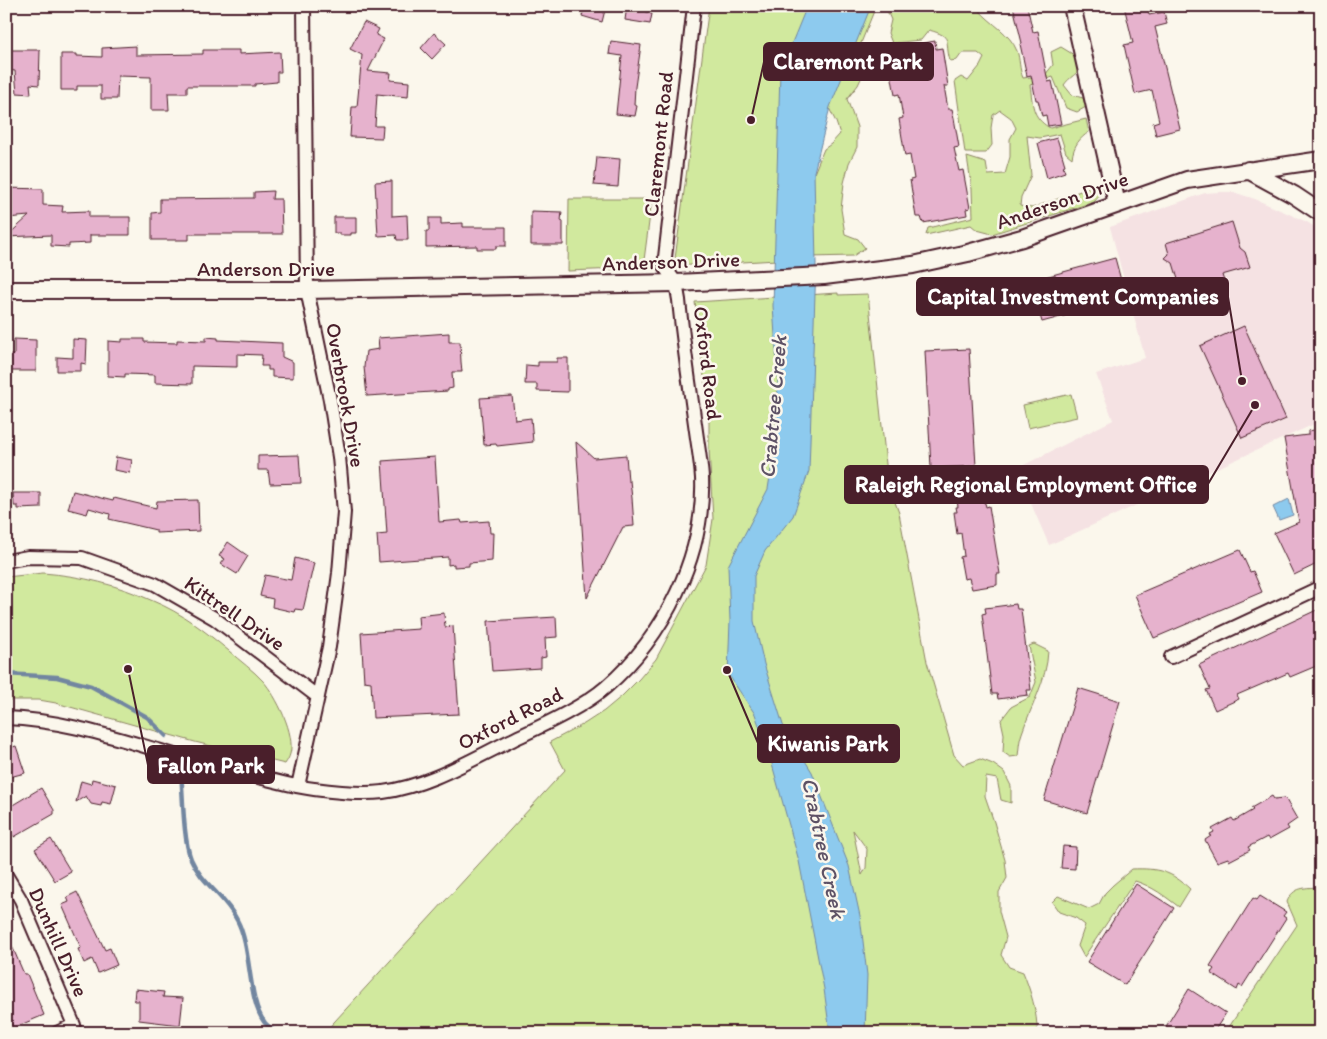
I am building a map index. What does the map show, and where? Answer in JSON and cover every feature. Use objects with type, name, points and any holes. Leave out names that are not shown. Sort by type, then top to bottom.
[{"type":"street","name":"Overbrook Drive","points":[[298,786],[329,647],[339,572],[344,512],[339,457],[330,400],[307,290],[304,6]]},
{"type":"street","name":"Claremont Road","points":[[676,283],[664,266],[694,6]]},
{"type":"street","points":[[1072,6],[1117,204]]},
{"type":"street","name":"Anderson Drive","points":[[6,290],[307,290],[676,283],[844,274],[913,265],[968,253],[1022,238],[1187,180],[1321,160]]},
{"type":"street","points":[[1248,170],[1294,195],[1321,213]]},
{"type":"street","name":"Oxford Road","points":[[6,718],[36,719],[90,730],[200,763],[298,786],[344,792],[382,792],[434,778],[588,700],[606,687],[630,664],[654,634],[686,572],[692,557],[700,524],[702,478],[680,300],[676,283]]},
{"type":"street","name":"Kittrell Drive","points":[[6,561],[28,557],[82,558],[155,584],[214,618],[318,697]]},
{"type":"street","points":[[1171,658],[1321,588]]},
{"type":"street","name":"Dunhill Drive","points":[[6,875],[21,900],[74,1025],[57,1033]]},
{"type":"shaded area","points":[[1233,192],[1255,199],[1307,222],[1321,231],[1321,421],[1049,545],[1016,469],[1113,420],[1096,374],[1145,358],[1110,227],[1205,193]]},
{"type":"green space","points":[[709,6],[838,6],[794,259],[674,266]]},
{"type":"green space","points":[[846,6],[876,6],[861,43],[866,68],[858,85],[847,99],[857,127],[857,147],[849,163],[841,209],[845,234],[858,239],[865,248],[853,256],[810,257],[810,183],[824,149],[840,134],[828,106]]},
{"type":"green space","points":[[885,6],[980,6],[979,10],[1014,45],[1023,78],[1045,75],[1053,65],[1051,52],[1061,47],[1079,58],[1078,71],[1064,85],[1072,95],[1083,98],[1086,107],[1077,112],[1066,108],[1053,77],[1030,85],[1034,110],[1044,124],[1050,128],[1086,119],[1089,132],[1082,137],[1074,149],[1072,158],[1066,153],[1060,134],[1040,138],[1027,136],[1031,175],[1021,197],[1020,206],[1032,208],[1089,188],[1098,189],[1101,194],[1094,202],[992,234],[977,230],[971,225],[926,235],[928,228],[973,217],[972,189],[967,157],[986,163],[988,175],[1005,174],[1010,157],[1010,139],[1016,128],[1011,118],[1000,110],[993,115],[991,128],[992,145],[986,153],[965,153],[955,81],[961,77],[968,81],[984,58],[978,53],[962,53],[957,60],[950,61],[945,37],[929,30],[921,40],[892,43],[888,33],[891,20]]},
{"type":"green space","points":[[569,199],[652,199],[643,268],[568,271]]},
{"type":"green space","points":[[838,293],[838,295],[868,294],[888,483],[899,513],[927,662],[954,755],[963,765],[980,759],[993,764],[1004,772],[1011,786],[1011,803],[1001,800],[997,779],[986,777],[985,796],[1005,860],[1007,878],[999,892],[999,911],[1006,937],[1001,955],[1009,967],[1023,972],[1035,1010],[1037,1033],[324,1033],[565,770],[550,742],[604,711],[639,679],[656,659],[706,565],[713,519],[709,418],[695,302]],"holes":[[[853,830],[867,849],[866,868],[862,875]]]},
{"type":"green space","points":[[1071,394],[1077,417],[1028,428],[1023,405]]},
{"type":"green space","points":[[43,573],[72,576],[127,590],[174,611],[211,636],[251,669],[274,696],[288,726],[290,737],[290,754],[285,764],[195,742],[56,703],[39,700],[6,700],[6,577]]},
{"type":"green space","points":[[1034,644],[1048,651],[1045,672],[1021,736],[1018,756],[1010,757],[1003,752],[1004,734],[1001,720],[1011,707],[1030,697],[1036,682],[1029,646]]},
{"type":"green space","points":[[1132,869],[1157,870],[1170,874],[1190,889],[1179,907],[1153,889],[1135,881],[1084,957],[1078,946],[1085,925],[1076,918],[1059,912],[1052,902],[1058,896],[1089,909],[1099,904],[1105,893]]},
{"type":"green space","points":[[1321,887],[1321,1033],[1225,1033],[1297,925],[1287,902],[1290,897],[1296,890]]},
{"type":"water","name":"Crabtree Creek","points":[[807,6],[871,6],[830,107],[814,172],[816,264],[809,471],[793,516],[765,551],[754,576],[754,621],[764,664],[783,725],[812,772],[849,866],[860,916],[867,975],[865,1033],[830,1033],[824,989],[799,861],[770,757],[755,714],[728,674],[730,621],[728,566],[768,489],[776,439],[778,380],[773,306],[780,72]]},
{"type":"water","points":[[1289,499],[1293,515],[1279,520],[1273,507]]},
{"type":"building","points":[[585,6],[606,6],[602,22],[582,16]]},
{"type":"building","points":[[627,6],[648,6],[647,13],[652,14],[650,24],[625,20]]},
{"type":"building","points":[[1013,6],[1027,6],[1033,32],[1038,31],[1048,82],[1052,81],[1061,124],[1048,126],[1046,115],[1042,116],[1038,100],[1036,100],[1031,75],[1027,76],[1020,44],[1022,43]]},
{"type":"building","points":[[1124,6],[1147,6],[1149,15],[1164,12],[1167,24],[1155,27],[1180,129],[1156,135],[1153,123],[1159,121],[1152,90],[1135,94],[1124,45],[1133,43]]},
{"type":"building","points":[[364,22],[379,29],[376,35],[384,39],[368,71],[391,73],[390,80],[409,82],[408,97],[377,94],[375,126],[383,126],[382,138],[350,137],[352,107],[357,107],[362,55],[350,49]]},
{"type":"building","points":[[434,33],[446,44],[432,59],[421,48]]},
{"type":"building","points":[[611,41],[641,45],[635,87],[634,105],[637,106],[635,116],[616,114],[622,56],[609,54]]},
{"type":"building","points":[[935,41],[936,49],[942,48],[948,86],[944,86],[948,109],[952,109],[959,147],[954,148],[959,171],[963,170],[970,208],[966,209],[967,215],[923,223],[921,217],[916,217],[910,180],[914,179],[910,155],[905,156],[899,119],[903,118],[899,94],[895,95],[888,57],[892,56],[891,49]]},
{"type":"building","points":[[136,46],[136,55],[203,54],[203,50],[239,50],[239,54],[280,52],[281,72],[277,72],[277,82],[255,84],[255,86],[187,86],[187,93],[168,93],[169,110],[151,110],[151,77],[118,76],[117,99],[101,99],[101,86],[77,86],[77,90],[61,90],[61,54],[102,57],[102,48]]},
{"type":"building","points":[[8,50],[40,50],[39,85],[30,84],[31,94],[17,93],[15,71],[8,70]]},
{"type":"building","points":[[1057,138],[1065,165],[1063,166],[1065,172],[1047,178],[1038,143]]},
{"type":"building","points":[[597,157],[620,159],[618,187],[594,185]]},
{"type":"building","points":[[392,181],[392,216],[407,215],[408,240],[397,240],[396,235],[378,236],[375,182]]},
{"type":"building","points":[[6,188],[43,189],[43,205],[63,206],[62,212],[89,211],[89,217],[130,217],[130,235],[90,235],[90,243],[69,244],[69,247],[51,246],[51,235],[6,237],[29,216],[7,218]]},
{"type":"building","points":[[273,191],[272,199],[281,199],[282,234],[189,234],[189,240],[152,240],[152,213],[160,212],[160,199],[254,198],[254,192]]},
{"type":"building","points":[[531,211],[562,212],[563,245],[531,245]]},
{"type":"building","points":[[334,217],[356,217],[356,233],[340,235],[340,233],[334,233]]},
{"type":"building","points":[[429,218],[441,218],[441,224],[463,223],[463,227],[506,227],[506,246],[496,246],[496,249],[477,249],[477,246],[426,247],[426,231],[429,231]]},
{"type":"building","points":[[1232,222],[1240,248],[1245,252],[1250,267],[1222,275],[1227,291],[1208,298],[1203,282],[1181,289],[1173,263],[1165,258],[1169,254],[1166,243]]},
{"type":"building","points":[[1115,258],[1126,299],[1042,322],[1030,281]]},
{"type":"building","points":[[1244,326],[1286,419],[1242,438],[1200,346]]},
{"type":"building","points":[[449,333],[449,342],[460,342],[462,372],[452,372],[453,388],[448,389],[448,391],[367,396],[364,367],[366,351],[379,349],[378,338]]},
{"type":"building","points":[[206,337],[218,338],[218,340],[282,343],[282,357],[293,362],[293,378],[272,377],[272,370],[268,370],[268,366],[261,366],[262,355],[237,354],[237,367],[192,366],[192,384],[155,383],[155,375],[125,374],[125,377],[108,376],[108,341],[122,342],[122,339],[144,339],[144,342],[177,343],[177,340],[206,341]]},
{"type":"building","points":[[14,339],[36,340],[36,371],[6,371],[6,355],[14,355]]},
{"type":"building","points":[[73,339],[87,340],[86,364],[81,363],[81,371],[57,371],[57,357],[73,358]]},
{"type":"building","points":[[969,349],[976,466],[931,468],[925,351]]},
{"type":"building","points":[[557,358],[568,358],[568,392],[537,391],[537,384],[525,384],[526,365],[538,366],[538,362],[557,362]]},
{"type":"building","points":[[512,396],[515,420],[531,418],[533,442],[497,446],[496,444],[484,445],[480,398]]},
{"type":"building","points":[[1321,429],[1321,562],[1294,575],[1274,533],[1299,522],[1284,438],[1308,435],[1308,431]]},
{"type":"building","points":[[576,442],[594,458],[626,455],[634,526],[623,527],[587,598]]},
{"type":"building","points":[[299,455],[301,483],[270,484],[268,470],[258,470],[258,456]]},
{"type":"building","points":[[116,457],[132,460],[130,473],[114,470]]},
{"type":"building","points":[[435,457],[439,522],[461,520],[462,523],[489,521],[490,533],[493,533],[492,561],[469,563],[469,566],[454,567],[454,564],[448,565],[448,557],[379,562],[377,535],[387,534],[382,461]]},
{"type":"building","points":[[73,491],[113,501],[114,498],[156,508],[157,501],[198,500],[199,531],[156,533],[156,530],[109,519],[110,514],[89,508],[87,514],[68,509]]},
{"type":"building","points":[[13,493],[41,493],[41,508],[18,509],[18,506],[14,506]]},
{"type":"building","points":[[982,495],[986,507],[989,506],[1000,574],[997,574],[997,585],[972,589],[969,578],[964,579],[960,557],[964,556],[961,533],[957,534],[954,512],[957,512],[957,499]]},
{"type":"building","points":[[228,542],[248,556],[237,574],[221,564],[225,559],[219,556]]},
{"type":"building","points":[[1240,550],[1250,572],[1253,571],[1262,592],[1154,638],[1135,595]]},
{"type":"building","points":[[295,558],[314,563],[303,610],[295,609],[294,612],[272,607],[273,599],[260,596],[265,575],[291,580]]},
{"type":"building","points":[[1016,604],[1017,609],[1021,609],[1031,690],[1027,690],[1028,695],[998,699],[997,694],[992,694],[982,614],[986,613],[985,608]]},
{"type":"building","points":[[1321,608],[1321,664],[1290,677],[1288,673],[1237,695],[1239,699],[1215,710],[1206,690],[1210,689],[1199,665]]},
{"type":"building","points":[[444,613],[445,627],[453,626],[459,714],[373,718],[371,682],[364,681],[361,633],[419,629],[418,616]]},
{"type":"building","points":[[556,617],[557,637],[545,638],[546,657],[541,658],[541,668],[492,671],[488,621]]},
{"type":"building","points":[[1078,688],[1120,701],[1087,813],[1044,800]]},
{"type":"building","points":[[16,746],[25,773],[6,778],[6,749]]},
{"type":"building","points":[[92,779],[116,785],[111,804],[102,802],[101,806],[91,804],[86,796],[76,802],[81,781],[91,784]]},
{"type":"building","points":[[41,788],[54,810],[54,814],[14,837],[6,823],[6,809]]},
{"type":"building","points":[[1272,796],[1274,799],[1285,798],[1297,819],[1287,826],[1289,829],[1269,840],[1267,837],[1248,847],[1250,850],[1229,861],[1228,858],[1217,862],[1205,840],[1214,832],[1212,829],[1232,818],[1234,821],[1253,810],[1251,808]]},
{"type":"building","points":[[51,839],[71,872],[55,881],[35,849]]},
{"type":"building","points":[[1063,846],[1076,847],[1075,869],[1061,868]]},
{"type":"building","points":[[1136,884],[1174,908],[1125,985],[1087,962]]},
{"type":"building","points":[[77,892],[105,950],[110,948],[117,965],[98,973],[92,959],[84,963],[78,949],[81,948],[62,905],[69,902],[67,897]]},
{"type":"building","points":[[1260,896],[1286,912],[1283,916],[1286,918],[1242,987],[1239,985],[1237,990],[1211,973],[1214,969],[1210,966],[1253,898],[1257,900]]},
{"type":"building","points":[[6,932],[24,974],[27,974],[44,1015],[13,1028],[6,1013]]},
{"type":"building","points":[[135,989],[164,992],[163,997],[183,998],[180,1025],[139,1020],[139,1001],[134,1001]]},
{"type":"building","points":[[1189,989],[1226,1013],[1215,1030],[1213,1028],[1210,1033],[1162,1033]]},
{"type":"waterway","points":[[6,674],[57,677],[91,686],[147,717],[166,736]]},
{"type":"waterway","points":[[181,771],[188,851],[195,868],[227,904],[237,920],[242,931],[252,987],[259,1013],[265,1023],[277,1033]]},
{"type":"place","name":"Claremont Park","points":[[751,120]]},
{"type":"place","name":"Capital Investment Companies","points":[[1242,381]]},
{"type":"place","name":"Raleigh Regional Employment Office","points":[[1255,405]]},
{"type":"place","name":"Fallon Park","points":[[128,669]]},
{"type":"place","name":"Kiwanis Park","points":[[727,670]]}]
